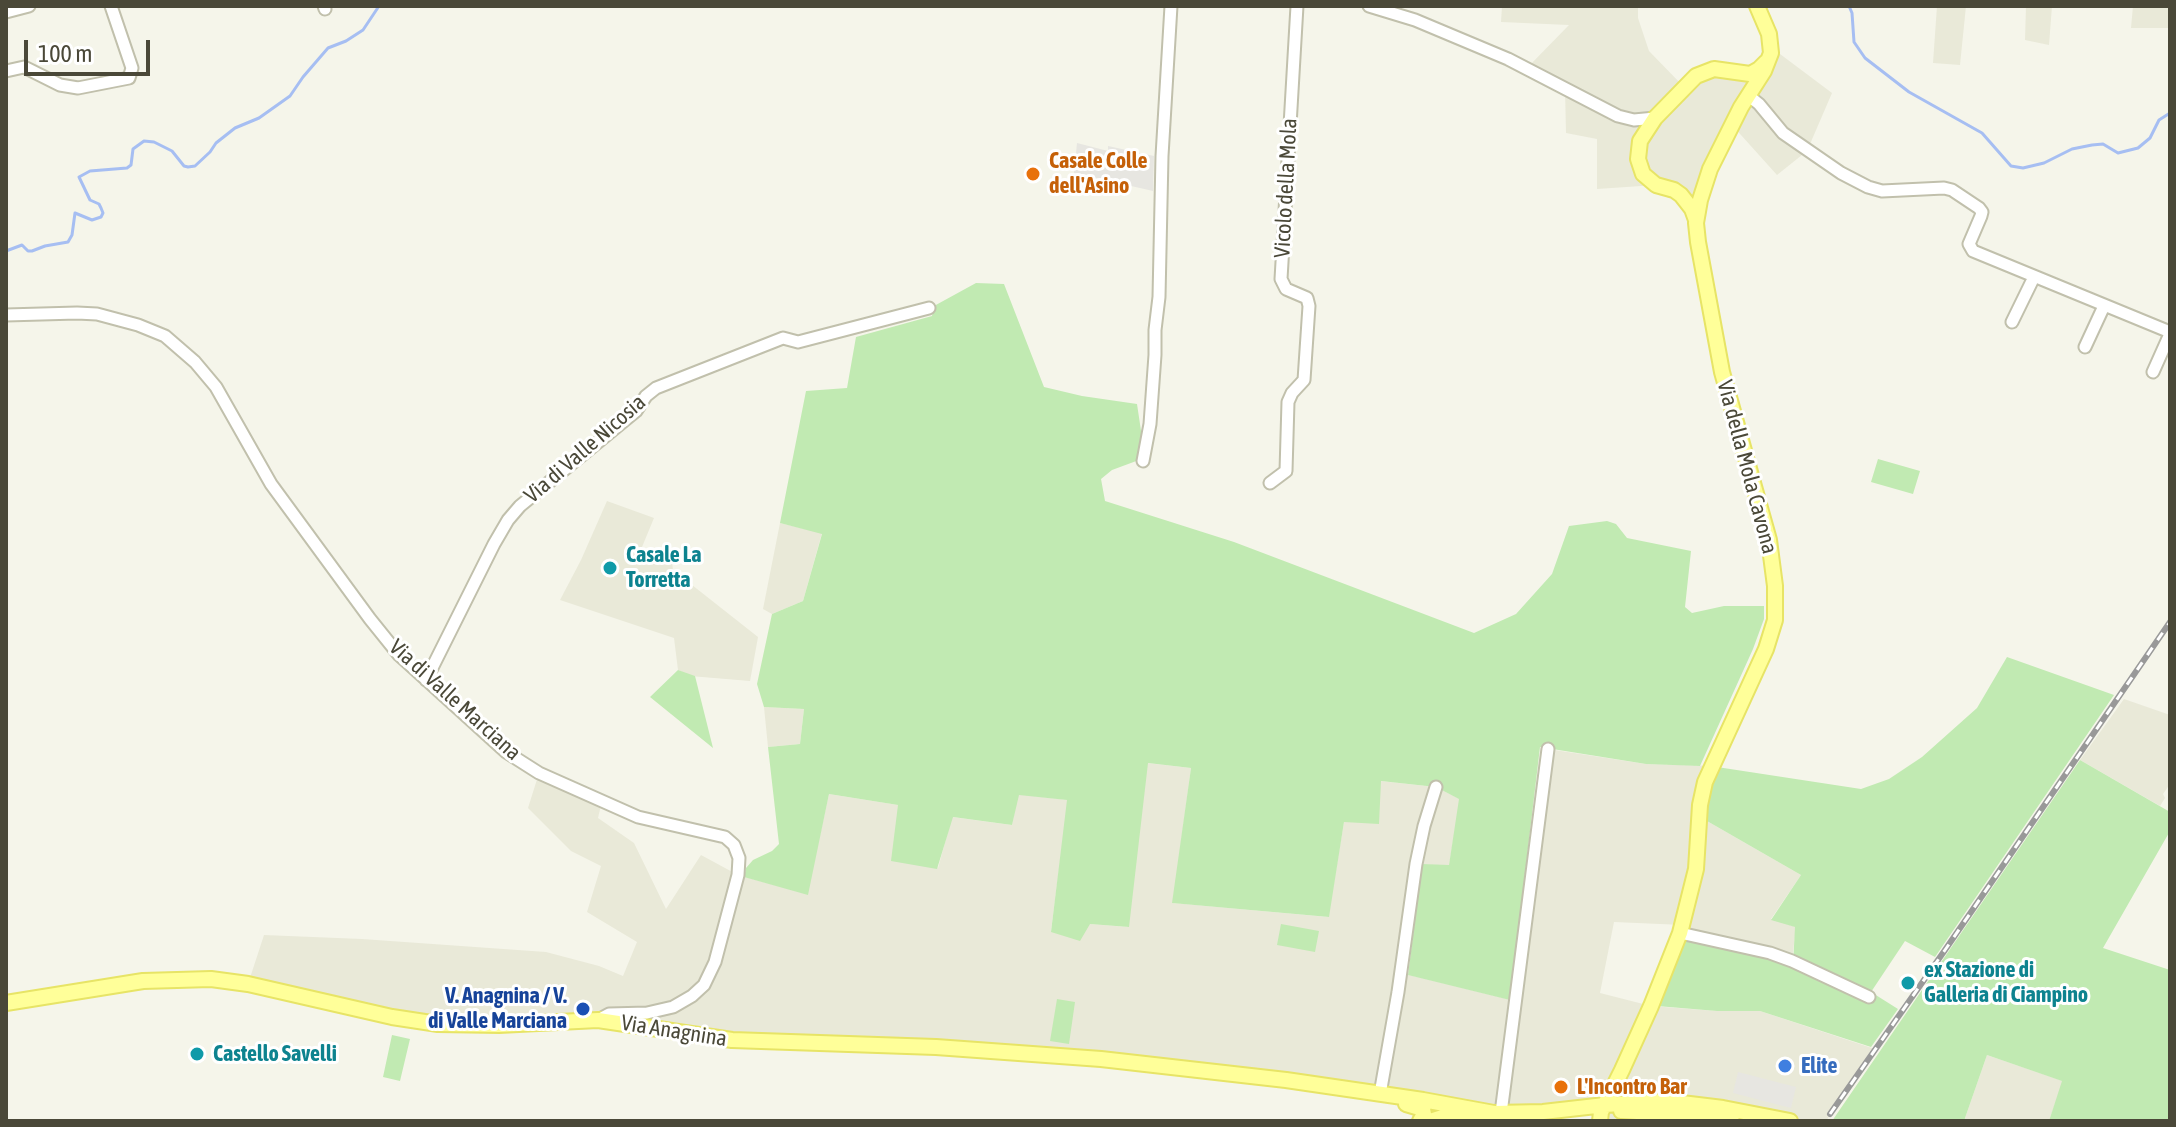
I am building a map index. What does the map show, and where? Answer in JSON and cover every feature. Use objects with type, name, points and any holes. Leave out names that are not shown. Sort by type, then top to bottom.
[{"type":"main road","points":[[1696,220],[1687,201],[1674,190],[1656,185],[1643,174],[1638,148],[1655,118],[1696,76],[1714,69],[1750,74],[1769,58],[1772,48],[1770,38],[1757,6]]},
{"type":"main road","name":"Via della Mola Cavona","points":[[1602,1113],[1651,1006],[1680,933],[1696,869],[1703,786],[1766,649],[1776,613],[1769,540],[1722,372],[1696,220],[1710,169],[1769,58]]},
{"type":"main road","points":[[1730,72],[1739,77],[1745,89],[1745,101]]},
{"type":"main road","points":[[1674,190],[1692,186],[1710,169]]},
{"type":"main road","name":"Via Anagnina","points":[[6,1003],[143,981],[201,979],[245,984],[430,1023],[499,1025],[598,1020],[732,1040],[1067,1056],[1346,1089],[1495,1117]]},
{"type":"main road","name":"Via Anagnina","points":[[1346,1089],[1420,1107],[1424,1112],[1420,1121]]},
{"type":"main road","name":"Via Anagnina","points":[[1430,1121],[1446,1116],[1602,1113],[1672,1102],[1790,1121]]},
{"type":"main road","name":"Via Anagnina","points":[[1530,1121],[1626,1111],[1732,1121]]},
{"type":"street","points":[[6,12],[29,6]]},
{"type":"street","points":[[6,71],[24,67],[49,81],[78,88],[129,78],[132,68],[111,6]]},
{"type":"street","points":[[1143,461],[1150,424],[1159,297],[1162,156],[1171,6]]},
{"type":"street","name":"Vicolo della Mola","points":[[1270,483],[1286,471],[1288,402],[1304,380],[1309,306],[1307,298],[1286,289],[1281,279],[1297,6]]},
{"type":"street","points":[[1369,6],[1415,20],[1508,59],[1618,116],[1634,120],[1655,118]]},
{"type":"street","points":[[1745,101],[1759,104],[1783,133],[1841,173],[1868,187],[1882,191],[1937,187],[1952,190],[1982,212],[1969,244],[1971,250],[2170,333],[2153,372]]},
{"type":"street","points":[[1618,116],[1631,128],[1638,148]]},
{"type":"street","points":[[2012,322],[2034,277]]},
{"type":"street","points":[[2085,347],[2104,306]]},
{"type":"street","name":"Via di Valle Nicosia","points":[[426,680],[508,520],[520,506],[636,411],[656,388],[783,338],[798,342],[929,308]]},
{"type":"street","name":"Via di Valle Marciana","points":[[6,315],[97,314],[165,336],[195,362],[216,387],[271,484],[399,655],[506,752],[539,773],[638,817],[725,837],[734,845],[739,858],[738,875],[717,957],[704,985],[685,1001],[668,1009],[609,1014],[598,1020]]},
{"type":"street","points":[[1495,1117],[1548,749]]},
{"type":"street","points":[[1380,1094],[1416,864],[1436,787]]},
{"type":"street","points":[[1680,933],[1781,957],[1869,997]]},
{"type":"shaded area","points":[[1502,6],[1638,6],[1638,18],[1649,51],[1684,87],[1696,76],[1750,74],[1772,48],[1832,93],[1807,151],[1777,175],[1732,125],[1696,220],[1666,188],[1656,185],[1597,189],[1597,139],[1566,133],[1565,89],[1527,68],[1569,25],[1501,22]]},
{"type":"shaded area","points":[[1937,6],[1966,6],[1960,65],[1933,63]]},
{"type":"shaded area","points":[[2026,6],[2052,6],[2049,45],[2025,40]]},
{"type":"shaded area","points":[[2133,6],[2170,6],[2170,28],[2131,28]]},
{"type":"shaded area","points":[[1077,143],[1108,151],[1108,146],[1154,156],[1153,191],[1074,173]]},
{"type":"shaded area","points":[[607,501],[654,518],[642,547],[672,562],[673,570],[758,637],[750,681],[690,676],[678,670],[674,638],[560,600]]},
{"type":"shaded area","points":[[780,523],[822,533],[803,601],[772,614],[763,609]]},
{"type":"shaded area","points":[[2124,699],[2170,715],[2170,784],[2160,806],[2080,760]]},
{"type":"shaded area","points":[[764,707],[804,709],[800,744],[768,747]]},
{"type":"shaded area","points":[[1548,749],[1646,764],[1713,766],[1693,894],[1701,878],[1707,821],[1801,875],[1771,919],[1796,927],[1792,961],[1727,943],[1683,925],[1614,922],[1600,993],[1651,1006],[1760,1011],[1875,1049],[1826,1121],[1598,1121],[1598,1116],[1592,1112],[1512,1113],[1286,1080],[811,1044],[620,1022],[468,1026],[248,984],[264,935],[546,952],[599,966],[623,976],[637,942],[587,912],[601,866],[571,851],[528,808],[539,773],[602,801],[598,818],[634,843],[666,909],[701,855],[738,875],[807,894],[829,794],[898,805],[938,868],[952,817],[1012,825],[1018,794],[1068,800],[1051,931],[1090,924],[1128,927],[1147,763],[1191,768],[1173,903],[1328,917],[1344,822],[1380,781],[1436,787],[1460,799],[1449,866],[1416,864],[1401,973],[1516,1001]]},
{"type":"shaded area","points":[[1987,1055],[2063,1081],[2049,1121],[1964,1121]]},
{"type":"shaded area","points":[[1738,1072],[1796,1087],[1791,1108],[1733,1093]]},
{"type":"green space","points":[[976,283],[1004,284],[1044,387],[1137,404],[1143,444],[1139,460],[1112,470],[1101,479],[1105,501],[1234,542],[1474,633],[1516,614],[1552,574],[1569,526],[1607,521],[1616,524],[1627,538],[1691,551],[1685,607],[1692,613],[1724,606],[1764,606],[1764,619],[1753,649],[1700,766],[1646,764],[1540,747],[1510,1000],[1408,975],[1422,864],[1449,865],[1459,799],[1436,787],[1381,781],[1379,824],[1344,822],[1329,917],[1172,903],[1191,768],[1148,763],[1129,927],[1090,924],[1080,941],[1051,932],[1067,800],[1019,795],[1012,825],[953,817],[937,869],[891,861],[898,805],[829,794],[808,895],[744,877],[746,868],[753,860],[779,844],[768,747],[800,744],[804,709],[764,707],[757,684],[772,614],[803,601],[822,534],[780,523],[806,391],[847,388],[856,337],[932,316],[934,306]]},
{"type":"green space","points":[[1878,459],[1920,471],[1913,494],[1871,482]]},
{"type":"green space","points":[[2007,657],[2114,695],[1935,957],[1905,941],[1871,992],[1898,1009],[1871,1047],[1760,1011],[1657,1006],[1683,938],[1764,955],[1793,965],[1795,927],[1771,920],[1801,875],[1707,821],[1705,804],[1717,767],[1861,789],[1889,779],[1922,757],[1977,708]]},
{"type":"green space","points":[[678,670],[695,676],[713,748],[650,697]]},
{"type":"green space","points":[[2080,760],[2170,812],[2170,831],[2103,948],[2170,970],[2170,1121],[2049,1121],[2062,1081],[1987,1055],[1964,1121],[1832,1121]]},
{"type":"green space","points":[[1281,924],[1319,931],[1315,952],[1277,945]]},
{"type":"green space","points":[[1057,999],[1075,1002],[1069,1044],[1050,1041]]},
{"type":"green space","points":[[392,1035],[410,1039],[400,1081],[383,1077]]},
{"type":"waterway","points":[[6,251],[22,245],[32,251],[68,242],[75,213],[92,220],[101,217],[103,213],[99,204],[90,200],[79,177],[90,171],[127,168],[131,165],[133,149],[144,141],[154,142],[172,151],[184,166],[195,166],[235,128],[259,118],[290,96],[328,48],[363,30],[379,6]]},
{"type":"waterway","points":[[1849,6],[1854,42],[1865,58],[1909,92],[1982,133],[2011,166],[2023,168],[2044,163],[2072,149],[2092,145],[2103,144],[2118,153],[2138,148],[2150,138],[2159,120],[2170,113]]},
{"type":"railway","points":[[1830,1114],[2170,622]]},
{"type":"place","name":"Casale Colle dell'Asino","points":[[1033,174]]},
{"type":"place","name":"Casale La Torretta","points":[[610,568]]},
{"type":"place","name":"ex Stazione di Galleria di Ciampino","points":[[1908,983]]},
{"type":"place","name":"V. Anagnina / V. di Valle Marciana","points":[[583,1009]]},
{"type":"place","name":"Castello Savelli","points":[[197,1054]]},
{"type":"place","name":"Elite","points":[[1785,1066]]},
{"type":"place","name":"L'Incontro Bar","points":[[1561,1087]]}]
